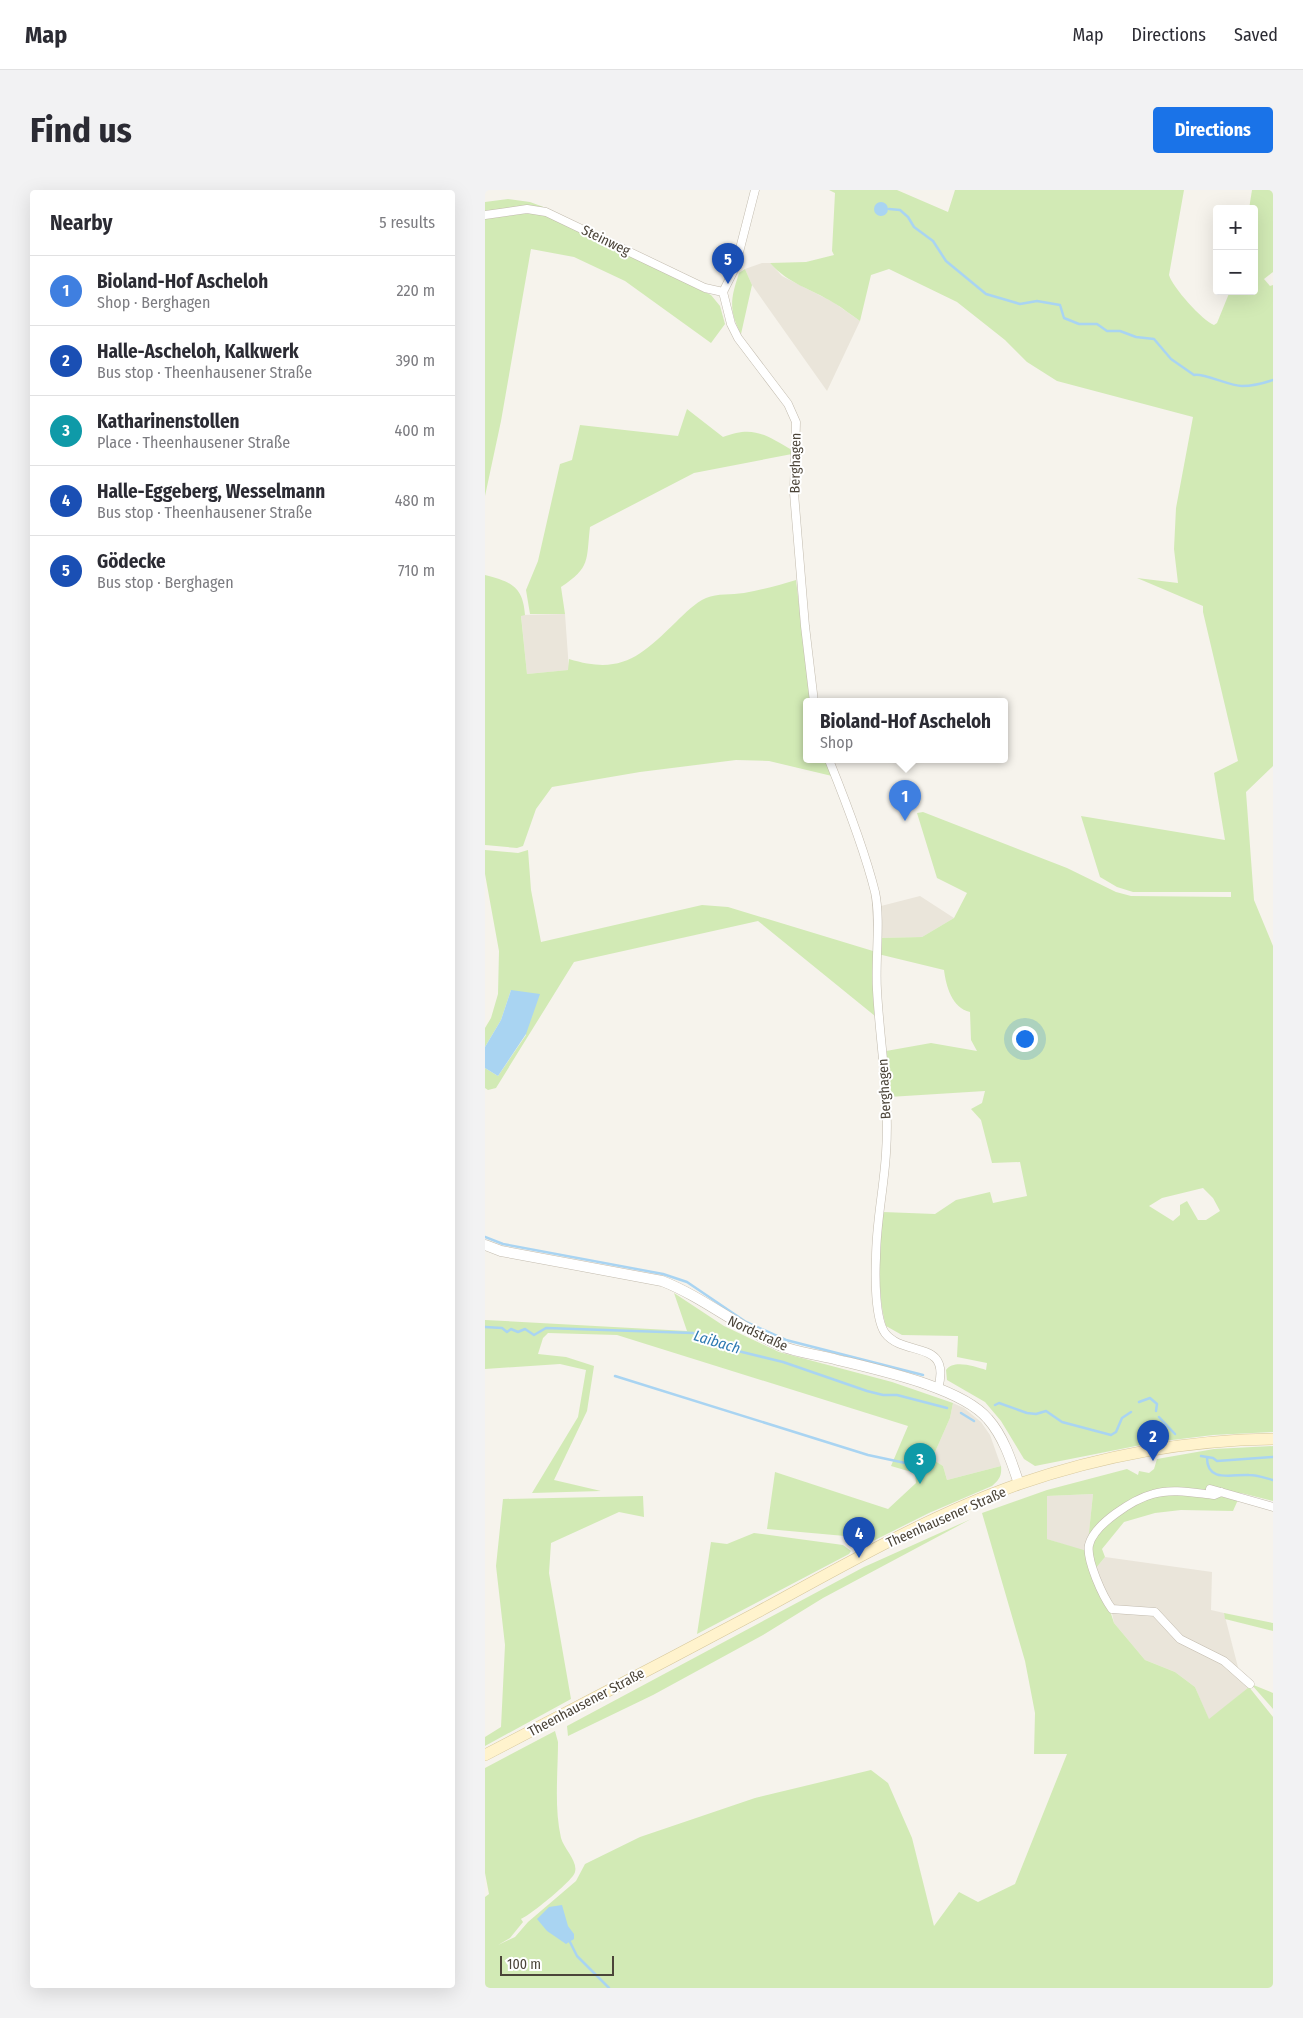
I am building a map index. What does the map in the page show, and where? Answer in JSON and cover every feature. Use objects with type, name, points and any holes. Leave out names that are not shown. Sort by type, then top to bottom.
[{"type":"main road","name":"Theenhausener Straße","points":[[485,1755],[859,1558],[956,1510],[1019,1484],[1083,1465],[1132,1454],[1214,1441],[1273,1439]]},
{"type":"street","points":[[723,292],[735,268],[755,190]]},
{"type":"street","name":"Steinweg","points":[[485,215],[527,209],[546,212],[705,288],[723,292]]},
{"type":"street","name":"Berghagen","points":[[723,292],[731,324],[738,338],[787,404],[796,422],[794,494],[805,626],[814,698]]},
{"type":"street","name":"Berghagen","points":[[830,763],[871,877],[877,909],[877,990],[887,1097],[887,1152],[875,1258],[881,1327],[890,1339],[923,1350],[938,1361],[941,1372],[938,1389]]},
{"type":"street","name":"Nordstraße","points":[[485,1245],[501,1251],[662,1281],[683,1289],[721,1315],[781,1346],[873,1369],[938,1389],[977,1408],[988,1419],[996,1430],[1019,1484]]},
{"type":"street","points":[[1210,1489],[1273,1507]]},
{"type":"street","points":[[1221,1492],[1214,1495],[1164,1492],[1144,1497],[1108,1519],[1092,1538],[1089,1553],[1101,1589],[1112,1609],[1155,1612],[1180,1639],[1223,1661],[1250,1684]]},
{"type":"shaded area","points":[[762,263],[770,263],[782,276],[833,302],[860,321],[827,391],[752,285],[745,269]]},
{"type":"shaded area","points":[[565,614],[569,670],[527,674],[521,615]]},
{"type":"shaded area","points":[[920,896],[954,918],[922,937],[880,938],[881,906]]},
{"type":"shaded area","points":[[953,1403],[964,1408],[981,1422],[990,1435],[1001,1466],[947,1480],[943,1466],[932,1459],[950,1418]]},
{"type":"shaded area","points":[[1093,1494],[1087,1552],[1047,1539],[1047,1496]]},
{"type":"shaded area","points":[[1105,1557],[1212,1572],[1211,1610],[1224,1613],[1239,1671],[1249,1687],[1209,1720],[1195,1687],[1175,1672],[1145,1660],[1114,1623],[1112,1613],[1114,1607],[1110,1603],[1096,1568]]},
{"type":"green space","points":[[829,190],[897,190],[948,212],[955,190],[1184,190],[1169,275],[1176,288],[1189,303],[1202,317],[1214,325],[1217,323],[1228,295],[1258,295],[1258,205],[1250,205],[1252,190],[1273,190],[1273,272],[1264,279],[1270,286],[1273,285],[1273,766],[1246,792],[1254,900],[1273,946],[1273,1432],[1213,1435],[1156,1442],[1035,1466],[1024,1459],[1001,1421],[985,1402],[947,1380],[946,1370],[954,1365],[959,1364],[986,1370],[987,1363],[957,1357],[958,1336],[902,1335],[886,1326],[880,1284],[883,1212],[935,1214],[956,1200],[990,1192],[993,1203],[1027,1196],[1020,1162],[992,1163],[981,1120],[971,1109],[982,1103],[985,1091],[889,1097],[886,1051],[931,1043],[977,1051],[971,1040],[970,1012],[964,1010],[954,1001],[946,983],[944,970],[878,954],[880,938],[922,937],[954,918],[967,893],[937,878],[917,813],[923,812],[1067,868],[1116,892],[1131,896],[1231,897],[1231,892],[1133,892],[1117,887],[1100,877],[1081,816],[1225,840],[1214,773],[1238,761],[1203,606],[1137,578],[1178,583],[1174,549],[1176,508],[1193,417],[1057,381],[1027,362],[1005,340],[957,302],[889,269],[871,275],[860,321],[841,307],[785,276],[770,263],[806,262],[834,255],[832,251],[835,193]],"holes":[[[1203,1188],[1213,1198],[1220,1211],[1206,1220],[1198,1220],[1187,1201],[1180,1205],[1180,1215],[1173,1221],[1149,1206],[1162,1198]]]},
{"type":"green space","points":[[508,199],[530,202],[549,209],[527,206],[485,211],[485,202]]},
{"type":"green space","points":[[528,213],[547,216],[711,295],[720,306],[725,324],[711,343],[625,281],[574,257],[531,249],[501,421],[485,496],[485,219]]},
{"type":"green space","points":[[745,269],[752,285],[741,334],[734,317],[732,304],[739,273]]},
{"type":"green space","points":[[687,409],[723,437],[743,432],[759,433],[792,450],[792,454],[694,473],[590,527],[585,562],[578,574],[561,587],[565,614],[530,614],[526,590],[538,561],[560,464],[572,460],[580,425],[678,436]]},
{"type":"green space","points":[[485,575],[509,583],[518,591],[522,598],[525,615],[521,616],[527,674],[568,670],[569,659],[603,665],[616,664],[628,660],[651,645],[690,608],[706,598],[715,595],[751,592],[796,580],[811,698],[803,698],[803,763],[827,763],[832,776],[769,761],[736,760],[640,772],[552,787],[536,809],[523,846],[517,848],[485,845]]},
{"type":"green space","points":[[485,850],[518,853],[528,850],[531,890],[541,942],[702,905],[728,907],[873,951],[875,1016],[758,921],[574,962],[496,1088],[488,1090],[485,1088],[485,1068],[498,1076],[526,1035],[511,990],[501,1020],[485,1047],[485,1028],[491,1018],[498,994],[499,951],[485,874]]},
{"type":"green space","points":[[674,1293],[724,1326],[779,1352],[892,1382],[953,1403],[950,1418],[932,1459],[943,1466],[947,1480],[1001,1466],[997,1482],[863,1546],[859,1544],[856,1537],[767,1529],[775,1472],[888,1509],[916,1483],[915,1473],[891,1466],[908,1426],[617,1335],[548,1333],[543,1338],[538,1354],[566,1357],[594,1366],[587,1411],[554,1480],[601,1491],[532,1493],[578,1417],[586,1370],[560,1364],[485,1369],[485,1320],[687,1331]]},
{"type":"green space","points":[[1273,1446],[1273,1501],[1241,1493],[1233,1511],[1181,1510],[1155,1513],[1124,1522],[1102,1549],[1105,1557],[1096,1568],[1114,1623],[1145,1660],[1175,1672],[1195,1687],[1209,1719],[1249,1687],[1273,1717],[1273,1988],[485,1988],[485,1897],[489,1894],[485,1873],[485,1768],[555,1731],[558,1742],[557,1802],[559,1826],[561,1838],[575,1864],[575,1872],[560,1890],[521,1919],[523,1922],[510,1938],[498,1945],[515,1937],[528,1922],[576,1881],[585,1864],[640,1837],[755,1798],[871,1770],[888,1783],[912,1838],[934,1926],[959,1892],[978,1902],[1015,1884],[1067,1754],[1034,1754],[1035,1713],[1025,1661],[982,1513],[1047,1490],[1127,1469],[1138,1475],[1139,1471],[1149,1473],[1154,1469],[1157,1459],[1214,1449]],"holes":[[[1093,1494],[1087,1551],[1047,1539],[1047,1496]]]},
{"type":"green space","points":[[643,1496],[644,1517],[619,1512],[551,1543],[549,1573],[571,1699],[485,1746],[485,1737],[501,1727],[505,1645],[496,1566],[503,1499]]},
{"type":"green space","points":[[971,1519],[823,1598],[763,1635],[653,1695],[568,1736],[567,1726],[864,1567]]},
{"type":"green space","points":[[754,1533],[843,1545],[851,1551],[849,1554],[697,1634],[711,1542],[727,1544]]},
{"type":"green space","points":[[1224,1613],[1273,1623],[1273,1631],[1225,1619]]},
{"type":"green space","points":[[1251,1684],[1273,1693],[1273,1709]]},
{"type":"water","points":[[878,202],[884,202],[888,209],[884,216],[878,216],[874,212],[874,206]]},
{"type":"water","points":[[511,990],[540,994],[526,1034],[498,1076],[485,1068],[485,1047],[501,1020]]},
{"type":"water","points":[[562,1905],[568,1926],[574,1934],[574,1939],[566,1944],[547,1931],[537,1919],[549,1907]]},
{"type":"waterway","points":[[889,209],[900,210],[908,217],[914,227],[933,241],[946,261],[986,294],[1020,304],[1037,301],[1060,305],[1064,318],[1079,324],[1097,324],[1107,331],[1120,331],[1136,337],[1154,339],[1171,359],[1194,375],[1203,375],[1242,386],[1273,380]]},
{"type":"waterway","points":[[485,1237],[503,1244],[663,1274],[687,1282],[746,1322],[786,1340],[923,1375]]},
{"type":"waterway","name":"Laibach","points":[[485,1327],[502,1328],[507,1332],[511,1329],[518,1332],[525,1329],[534,1335],[546,1328],[693,1333],[705,1339],[719,1340],[738,1351],[783,1362],[867,1391],[883,1395],[897,1395],[947,1408]]},
{"type":"waterway","points":[[615,1376],[868,1455],[910,1464]]},
{"type":"waterway","name":"Laibach","points":[[1139,1402],[1150,1398],[1157,1404],[1156,1411]]},
{"type":"waterway","name":"Laibach","points":[[995,1405],[999,1403],[1027,1413],[1036,1414],[1046,1411],[1062,1422],[1111,1435],[1116,1432],[1122,1418],[1131,1412]]},
{"type":"waterway","name":"Laibach","points":[[961,1413],[974,1421]]},
{"type":"waterway","name":"Laibach","points":[[1159,1417],[1175,1434]]},
{"type":"waterway","name":"Laibach","points":[[1201,1456],[1213,1458],[1217,1461],[1273,1457]]},
{"type":"waterway","points":[[1207,1458],[1208,1466],[1216,1474],[1222,1476],[1252,1475],[1273,1480]]},
{"type":"waterway","points":[[570,1942],[577,1956],[609,1988]]},
{"type":"place","name":"Gödecke","points":[[728,284]]},
{"type":"place","name":"Bioland-Hof Ascheloh","points":[[905,821]]},
{"type":"place","name":"Halle-Ascheloh, Kalkwerk","points":[[1153,1461]]},
{"type":"place","name":"Katharinenstollen","points":[[920,1484]]},
{"type":"place","name":"Halle-Eggeberg, Wesselmann","points":[[859,1558]]}]
